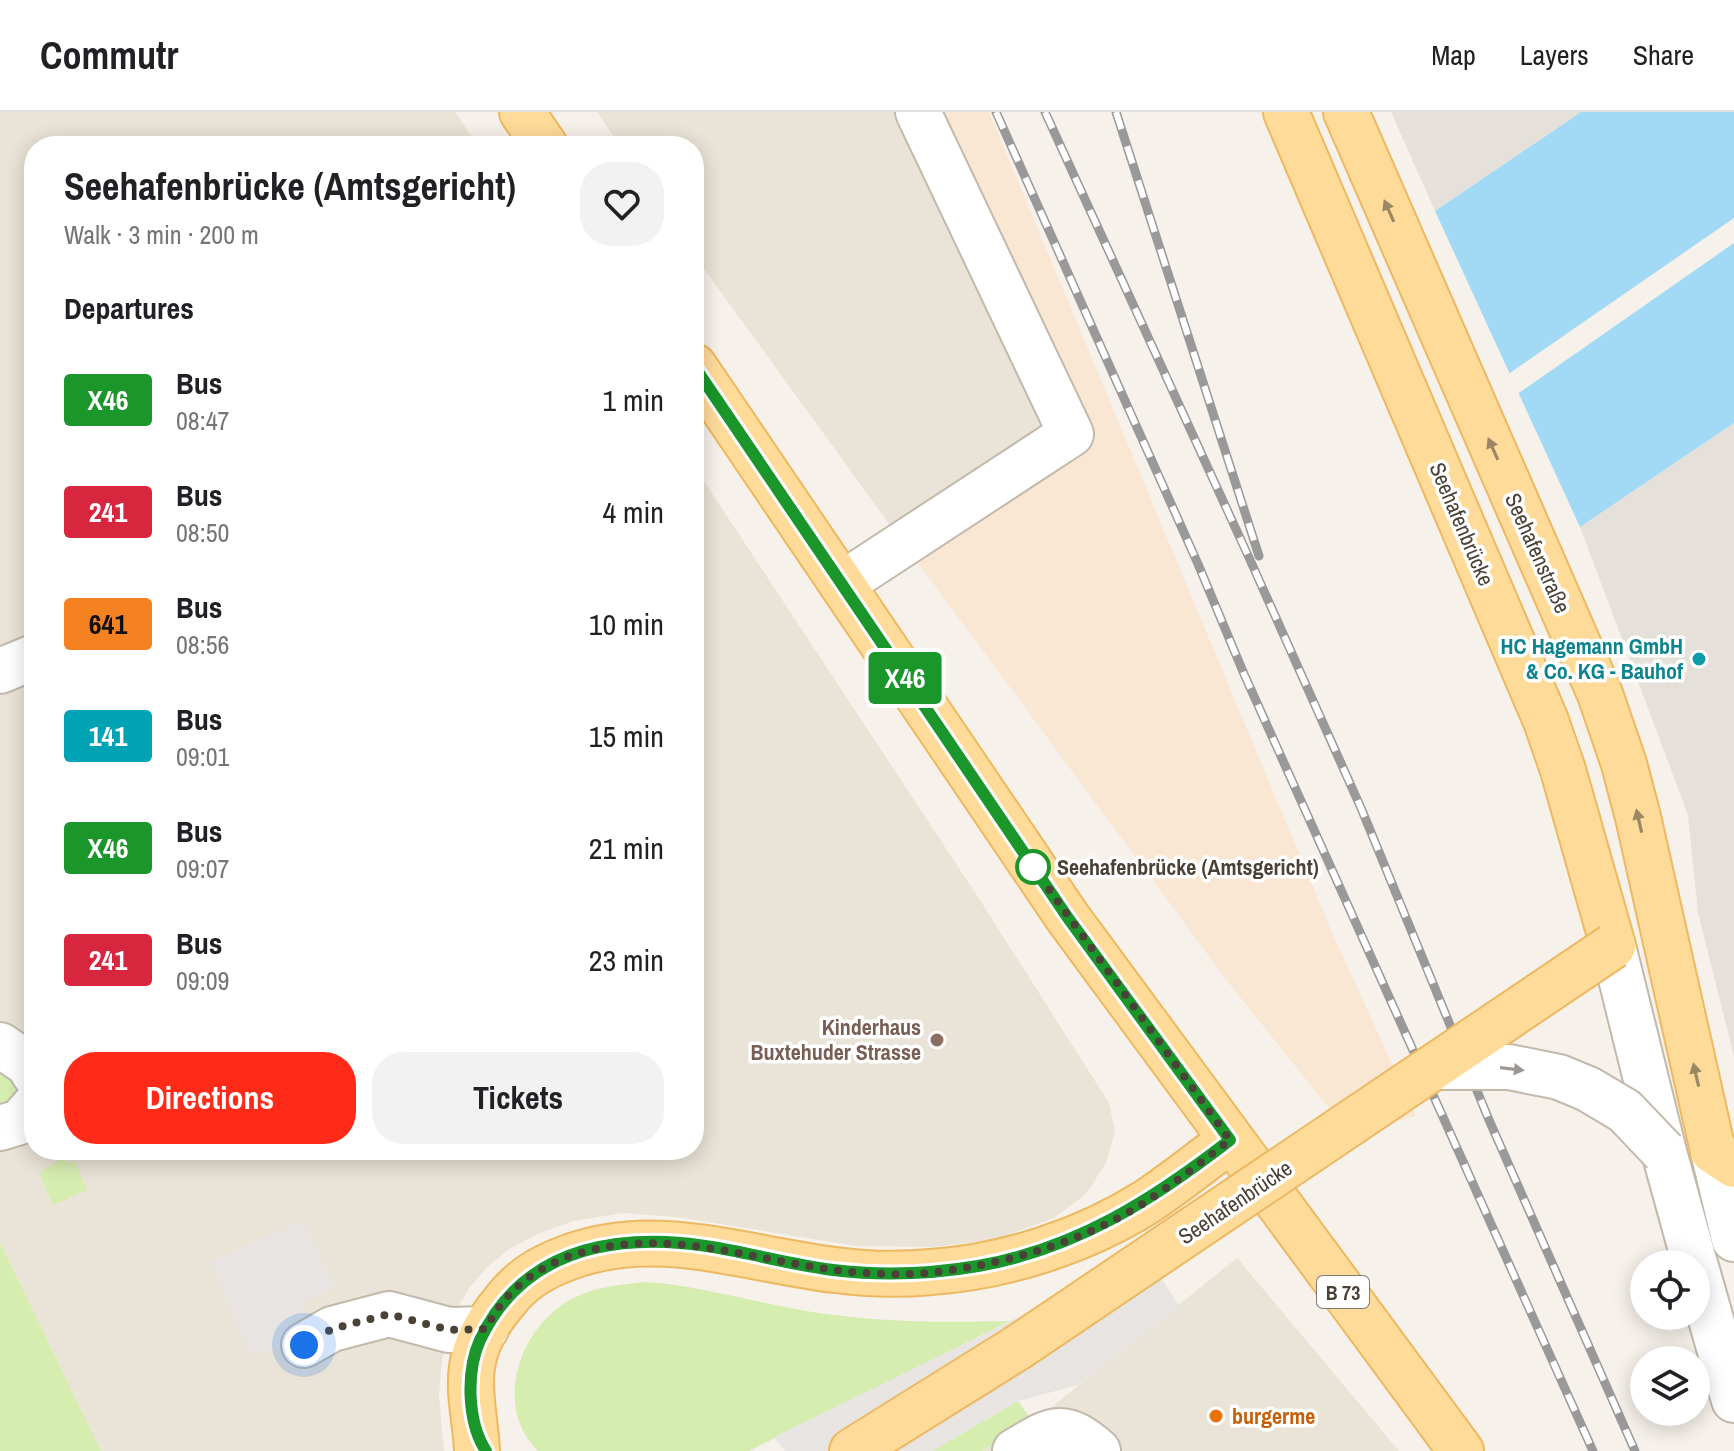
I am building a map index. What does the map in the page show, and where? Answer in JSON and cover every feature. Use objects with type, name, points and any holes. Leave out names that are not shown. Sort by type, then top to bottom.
[{"type":"main road","points":[[522,112],[538,136]]},
{"type":"main road","name":"Seehafenbrücke","points":[[852,1451],[1017,1348],[1613,946],[1546,721],[1286,112]]},
{"type":"main road","name":"Seehafenstraße","points":[[1346,112],[1600,694],[1624,764],[1723,1158]]},
{"type":"main road","name":"B 73","points":[[704,381],[1068,918],[1461,1451]]},
{"type":"main road","points":[[480,1446],[472,1365],[486,1329],[514,1289],[534,1272],[578,1253],[605,1246],[669,1242],[834,1270],[883,1274],[933,1272],[982,1265],[1071,1239],[1146,1202],[1230,1140]]},
{"type":"street","points":[[842,584],[1071,434],[918,112]]},
{"type":"street","points":[[0,671],[24,661]]},
{"type":"street","name":"Seehafenbrücke","points":[[1613,946],[1692,1250]]},
{"type":"street","points":[[0,1045],[24,1061]]},
{"type":"street","points":[[1435,1067],[1509,1067],[1559,1077],[1588,1089],[1625,1111],[1664,1152]]},
{"type":"street","points":[[0,1128],[20,1122],[24,1117]]},
{"type":"street","points":[[1723,1158],[1734,1239]]},
{"type":"street","points":[[304,1345],[332,1329],[389,1314],[449,1330],[486,1329]]},
{"type":"street","name":"Seehafenbrücke","points":[[1710,1315],[1734,1400]]},
{"type":"street","points":[[1015,1451],[1051,1430],[1061,1430],[1084,1439],[1098,1451]]},
{"type":"shaded area","points":[[0,112],[455,112],[471,136],[24,136],[24,1160],[704,1160],[704,481],[976,894],[1109,1103],[1115,1132],[1106,1163],[1086,1194],[1054,1218],[996,1239],[933,1247],[857,1246],[677,1217],[623,1213],[573,1221],[540,1233],[509,1249],[487,1267],[459,1306],[442,1359],[439,1396],[444,1451],[101,1451],[0,1242]]},
{"type":"shaded area","points":[[597,112],[894,112],[1053,425],[895,532],[704,269],[704,136],[613,136]]},
{"type":"shaded area","points":[[894,112],[989,112],[1333,935],[1416,1116],[1349,1133],[1228,982],[895,532],[1053,425]]},
{"type":"shaded area","points":[[1391,112],[1581,112],[1435,211]]},
{"type":"shaded area","points":[[1734,423],[1734,1056],[1698,913],[1688,815],[1580,527]]},
{"type":"shaded area","points":[[303,1221],[335,1288],[300,1303],[315,1333],[251,1356],[210,1262]]},
{"type":"shaded area","points":[[1146,1255],[1180,1307],[1078,1385],[1018,1401],[932,1451],[785,1451],[774,1437]]},
{"type":"shaded area","points":[[1237,1258],[1399,1451],[982,1451],[1033,1422]]},
{"type":"green space","points":[[0,1059],[17,1075],[21,1096],[0,1112]]},
{"type":"green space","points":[[59,1160],[75,1162],[87,1190],[53,1205],[39,1173]]},
{"type":"green space","points":[[0,1242],[101,1451],[0,1451]]},
{"type":"green space","points":[[645,1282],[872,1319],[1010,1321],[749,1451],[538,1451],[524,1432],[516,1410],[515,1388],[519,1365],[528,1343],[541,1324],[558,1308],[578,1296],[602,1288]]},
{"type":"green space","points":[[1018,1401],[1033,1422],[982,1451],[932,1451]]},
{"type":"water","points":[[1581,112],[1734,112],[1734,423],[1580,527],[1435,211]]},
{"type":"pier","points":[[1734,218],[1734,243],[1516,395],[1507,375]]},
{"type":"railway","points":[[996,112],[1593,1451]]},
{"type":"railway","points":[[1045,112],[1361,808],[1489,1120],[1635,1451]]},
{"type":"railway","points":[[1116,112],[1259,556]]},
{"type":"bus line","name":"X46","points":[[486,1451],[476,1437],[473,1405],[472,1365],[479,1344],[492,1317],[514,1289],[534,1272],[555,1262],[605,1246],[669,1242],[834,1270],[883,1274],[933,1272],[982,1265],[1071,1239],[1117,1217],[1146,1202],[1230,1140],[1068,918],[704,381]]},
{"type":"place","name":"HC Hagemann GmbH & Co. KG - Bauhof","points":[[1699,659]]},
{"type":"place","name":"Seehafenbrücke (Amtsgericht)","points":[[1033,867]]},
{"type":"place","name":"Kinderhaus Buxtehuder Strasse","points":[[937,1040]]},
{"type":"place","name":"burgerme","points":[[1216,1416]]},
{"type":"route","points":[[304,1345],[332,1329],[389,1314],[449,1330],[486,1329],[514,1289],[534,1272],[578,1253],[605,1246],[669,1242],[834,1270],[883,1274],[933,1272],[982,1265],[1033,1252],[1071,1239],[1146,1202],[1230,1140],[1033,867]]}]
